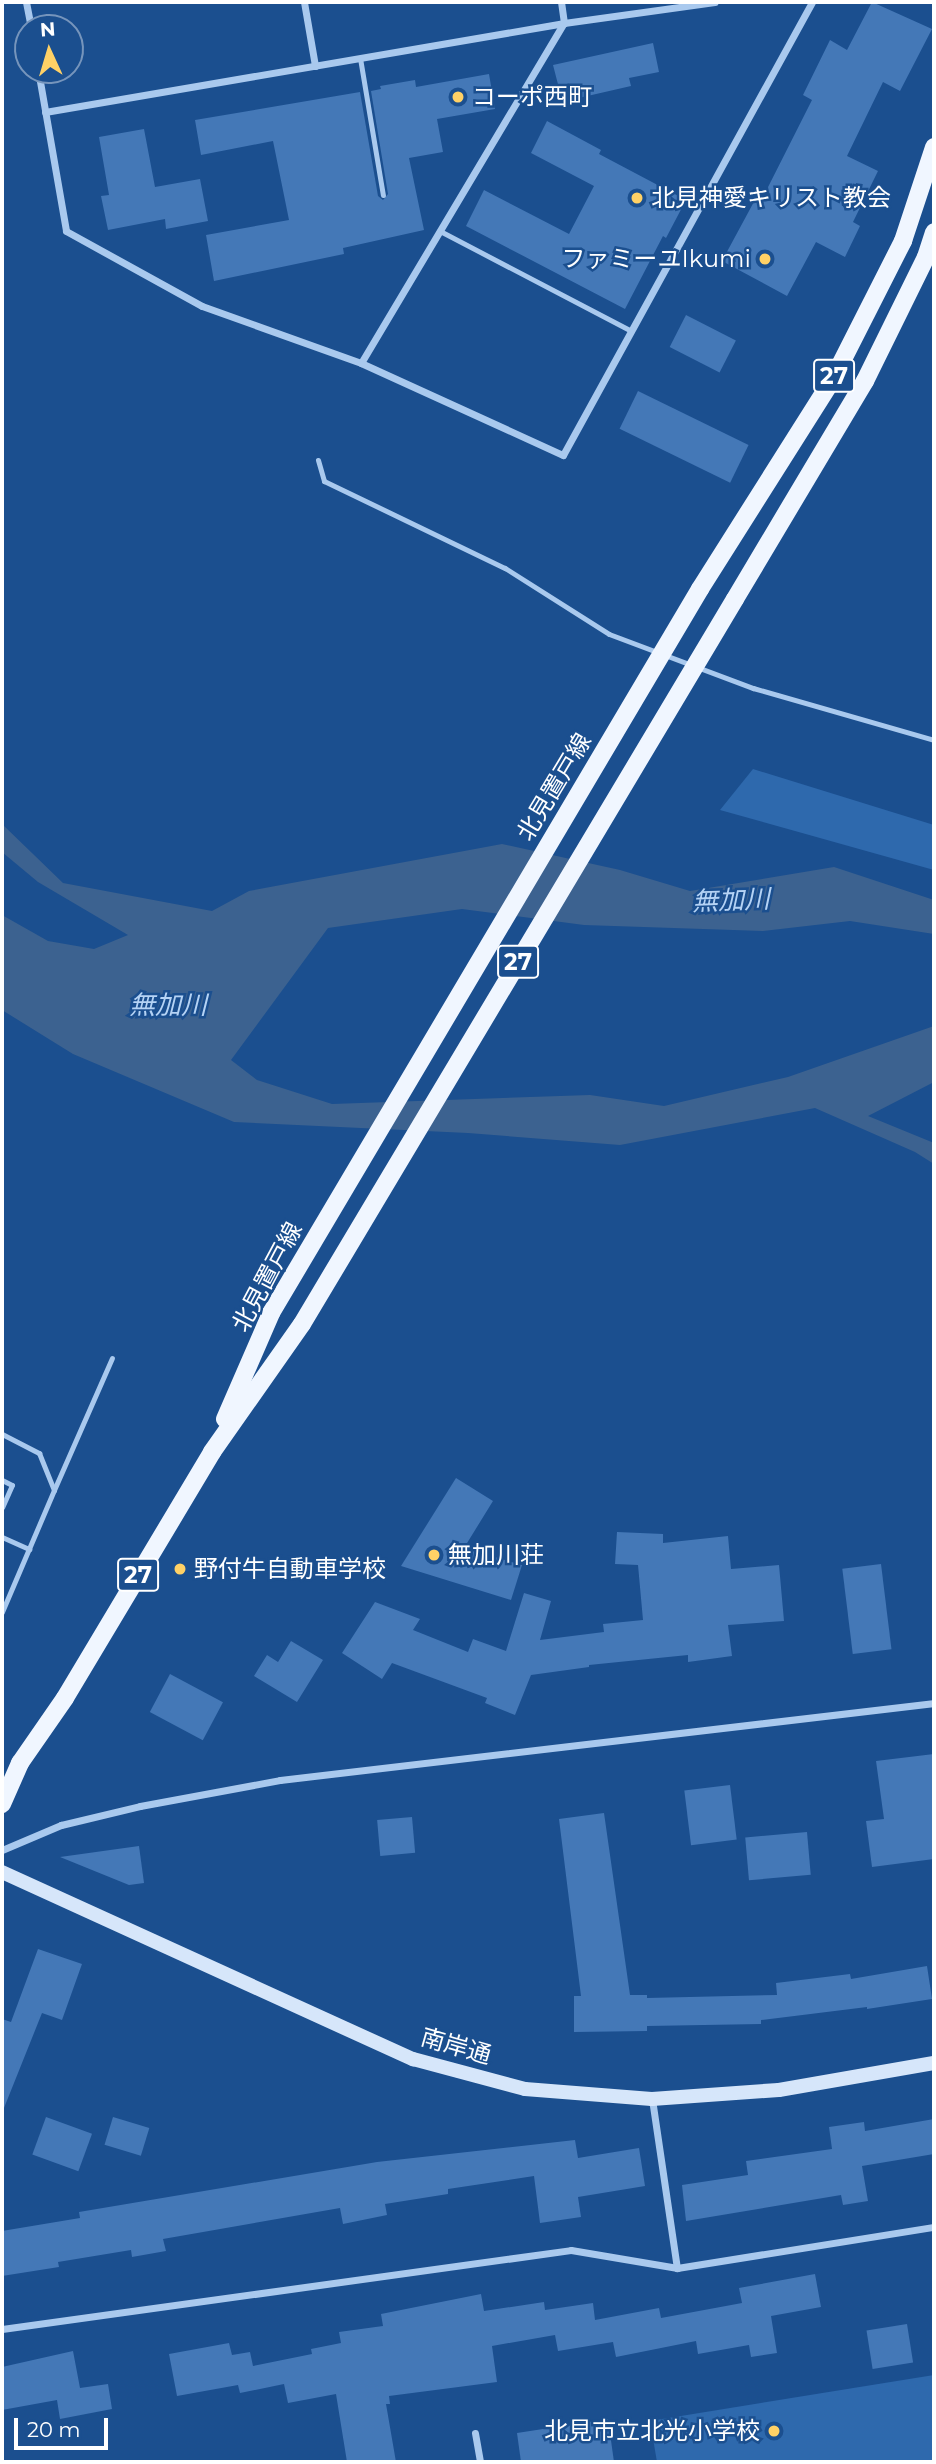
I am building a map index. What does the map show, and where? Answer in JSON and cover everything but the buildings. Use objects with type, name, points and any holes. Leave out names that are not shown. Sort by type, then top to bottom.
[{"type":"main road","name":"北見置戸線","points":[[212,1452],[271,1313],[700,589],[834,377],[903,241],[934,147]]},
{"type":"main road","name":"北見置戸線","points":[[2,1804],[19,1763],[65,1698],[212,1452],[302,1324],[865,381],[926,257],[934,232]]},
{"type":"main road","name":"南岸通","points":[[2,1872],[413,2060],[525,2089],[652,2099],[779,2090],[934,2063]]},
{"type":"street","points":[[304,2],[315,66]]},
{"type":"street","points":[[361,363],[564,23],[561,2]]},
{"type":"street","points":[[45,113],[564,23],[715,2]]},
{"type":"street","points":[[40,84],[66,231],[202,306],[361,363],[563,455],[812,2]]},
{"type":"street","points":[[2,1850],[61,1825],[141,1806],[279,1780],[934,1703]]},
{"type":"street","points":[[652,2099],[677,2268]]},
{"type":"street","points":[[2,2329],[571,2250],[677,2268],[934,2227]]},
{"type":"street","points":[[475,2433],[480,2462]]},
{"type":"lane","points":[[360,58],[383,195]]},
{"type":"lane","points":[[439,231],[631,331]]},
{"type":"lane","points":[[318,460],[324,481],[505,568],[608,634],[753,688],[934,740]]},
{"type":"lane","points":[[2,1612],[112,1358]]},
{"type":"lane","points":[[2,1434],[39,1453],[54,1490]]},
{"type":"lane","points":[[2,1480],[12,1485],[2,1507]]},
{"type":"lane","points":[[2,1537],[29,1549]]},
{"type":"lane","points":[[2,1587],[10,1591]]},
{"type":"shaded area","points":[[753,769],[934,825],[934,870],[720,810]]},
{"type":"shaded area","name":"北見市立北光小学校","points":[[934,2375],[934,2462],[657,2462],[650,2421]]},
{"type":"water","name":"無加川","points":[[2,824],[63,883],[212,911],[249,891],[502,844],[620,870],[690,891],[834,867],[934,900],[934,934],[850,921],[763,931],[584,925],[462,909],[328,928],[231,1060],[257,1080],[332,1104],[590,1095],[664,1106],[788,1077],[934,1026],[934,1082],[868,1116],[934,1143],[934,1164],[915,1152],[815,1108],[620,1145],[468,1133],[234,1122],[73,1054],[2,1010],[2,915],[48,941],[94,949],[128,935],[38,882],[2,852]]},
{"type":"place","name":"コーポ西町","points":[[458,97]]},
{"type":"place","name":"北見神愛キリスト教会","points":[[637,198]]},
{"type":"place","name":"ファミーユIkumi","points":[[765,259]]},
{"type":"place","name":"無加川荘","points":[[434,1555]]},
{"type":"place","name":"野付牛自動車学校","points":[[180,1569]]},
{"type":"place","name":"北見市立北光小学校","points":[[774,2431]]}]
